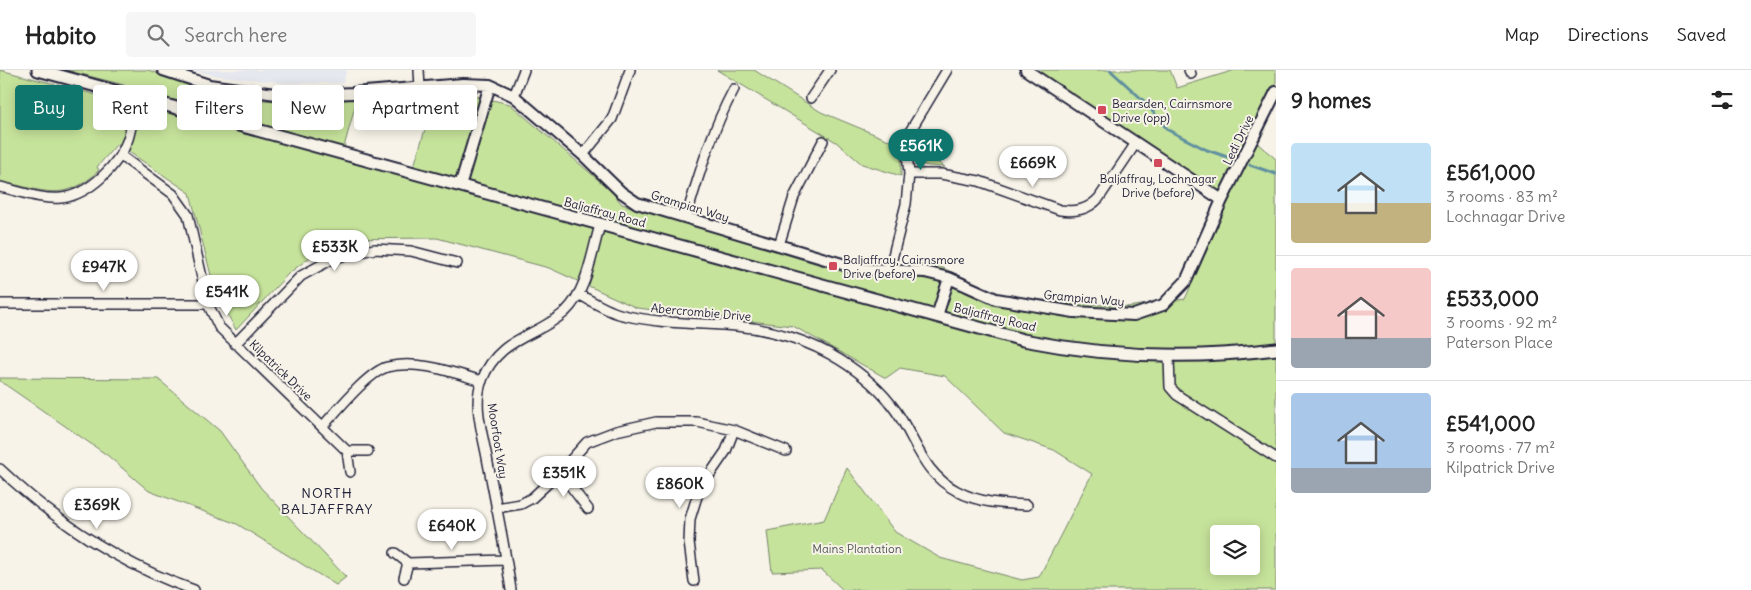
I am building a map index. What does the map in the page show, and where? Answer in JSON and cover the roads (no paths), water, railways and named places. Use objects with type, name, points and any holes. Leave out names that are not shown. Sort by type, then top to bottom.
[{"type":"main road","name":"Baljaffray Road","points":[[38,70],[93,85]]},
{"type":"main road","name":"Baljaffray Road","points":[[167,105],[1023,340],[1131,356],[1208,356],[1276,349]]},
{"type":"street","name":"Grampian Way","points":[[164,70],[209,85],[290,96],[354,92]]},
{"type":"street","points":[[419,70],[420,85]]},
{"type":"street","points":[[514,96],[524,70]]},
{"type":"street","points":[[583,155],[612,119],[630,70]]},
{"type":"street","points":[[812,98],[830,70]]},
{"type":"street","points":[[889,271],[906,204],[909,174],[907,153],[909,133],[947,70]]},
{"type":"street","points":[[1026,70],[1222,200]]},
{"type":"street","name":"Grampian Way","points":[[452,85],[490,85],[514,96],[583,155],[621,192],[637,203],[859,269],[925,272],[949,278],[996,299],[1074,312],[1134,315],[1163,305],[1186,281],[1222,200]]},
{"type":"street","points":[[460,186],[490,85]]},
{"type":"street","points":[[686,218],[701,165],[719,117],[734,89]]},
{"type":"street","name":"Ledi Drive","points":[[1222,200],[1276,92]]},
{"type":"street","points":[[0,187],[43,197],[60,198],[75,195],[89,188],[120,155],[128,140],[130,130]]},
{"type":"street","points":[[779,245],[794,196],[823,141]]},
{"type":"street","points":[[909,174],[941,174],[979,181],[1060,210],[1072,211],[1092,206],[1136,142]]},
{"type":"street","name":"Kilpatrick Drive","points":[[120,155],[180,200],[188,215],[208,304],[218,327],[347,451]]},
{"type":"street","name":"Moorfoot Way","points":[[511,590],[480,414],[482,381],[496,357],[510,343],[548,324],[566,311],[578,294],[600,225]]},
{"type":"street","points":[[235,344],[301,276],[334,258],[374,249],[411,251],[457,264]]},
{"type":"street","points":[[937,316],[949,278]]},
{"type":"street","name":"Abercrombie Drive","points":[[578,294],[620,315],[660,322],[745,327],[800,340],[841,360],[881,392],[897,412],[924,462],[943,482],[958,492],[991,503],[1027,505]]},
{"type":"street","points":[[0,304],[208,304]]},
{"type":"street","points":[[1169,357],[1170,387],[1177,395],[1276,458]]},
{"type":"street","points":[[322,427],[363,383],[386,367],[416,365],[482,381]]},
{"type":"street","points":[[496,508],[522,504],[532,498],[560,472],[587,442],[616,431],[664,422],[697,422],[734,430],[786,451]]},
{"type":"street","points":[[694,581],[689,542],[690,519],[699,490],[726,451],[734,430]]},
{"type":"street","points":[[350,472],[347,451],[368,451]]},
{"type":"street","points":[[0,470],[63,521],[114,555],[164,580],[194,590]]},
{"type":"street","points":[[560,472],[588,509]]},
{"type":"street","points":[[395,553],[408,563],[505,560]]},
{"type":"street","points":[[404,578],[408,563]]},
{"type":"waterway","points":[[1110,70],[1144,101],[1168,130],[1207,150],[1233,159]]},
{"type":"waterway","points":[[1250,165],[1276,174]]},
{"type":"place","name":"Bearsden, Cairnsmore Drive (opp)","points":[[1102,110]]},
{"type":"place","name":"Baljaffray, Lochnagar Drive (before)","points":[[1158,163]]},
{"type":"place","name":"Baljaffray, Cairnsmore Drive (before)","points":[[833,266]]},
{"type":"district","name":"NORTH BALJAFFRAY","points":[[327,502]]},
{"type":"park label","name":"Mains Plantation","points":[[857,548]]}]
